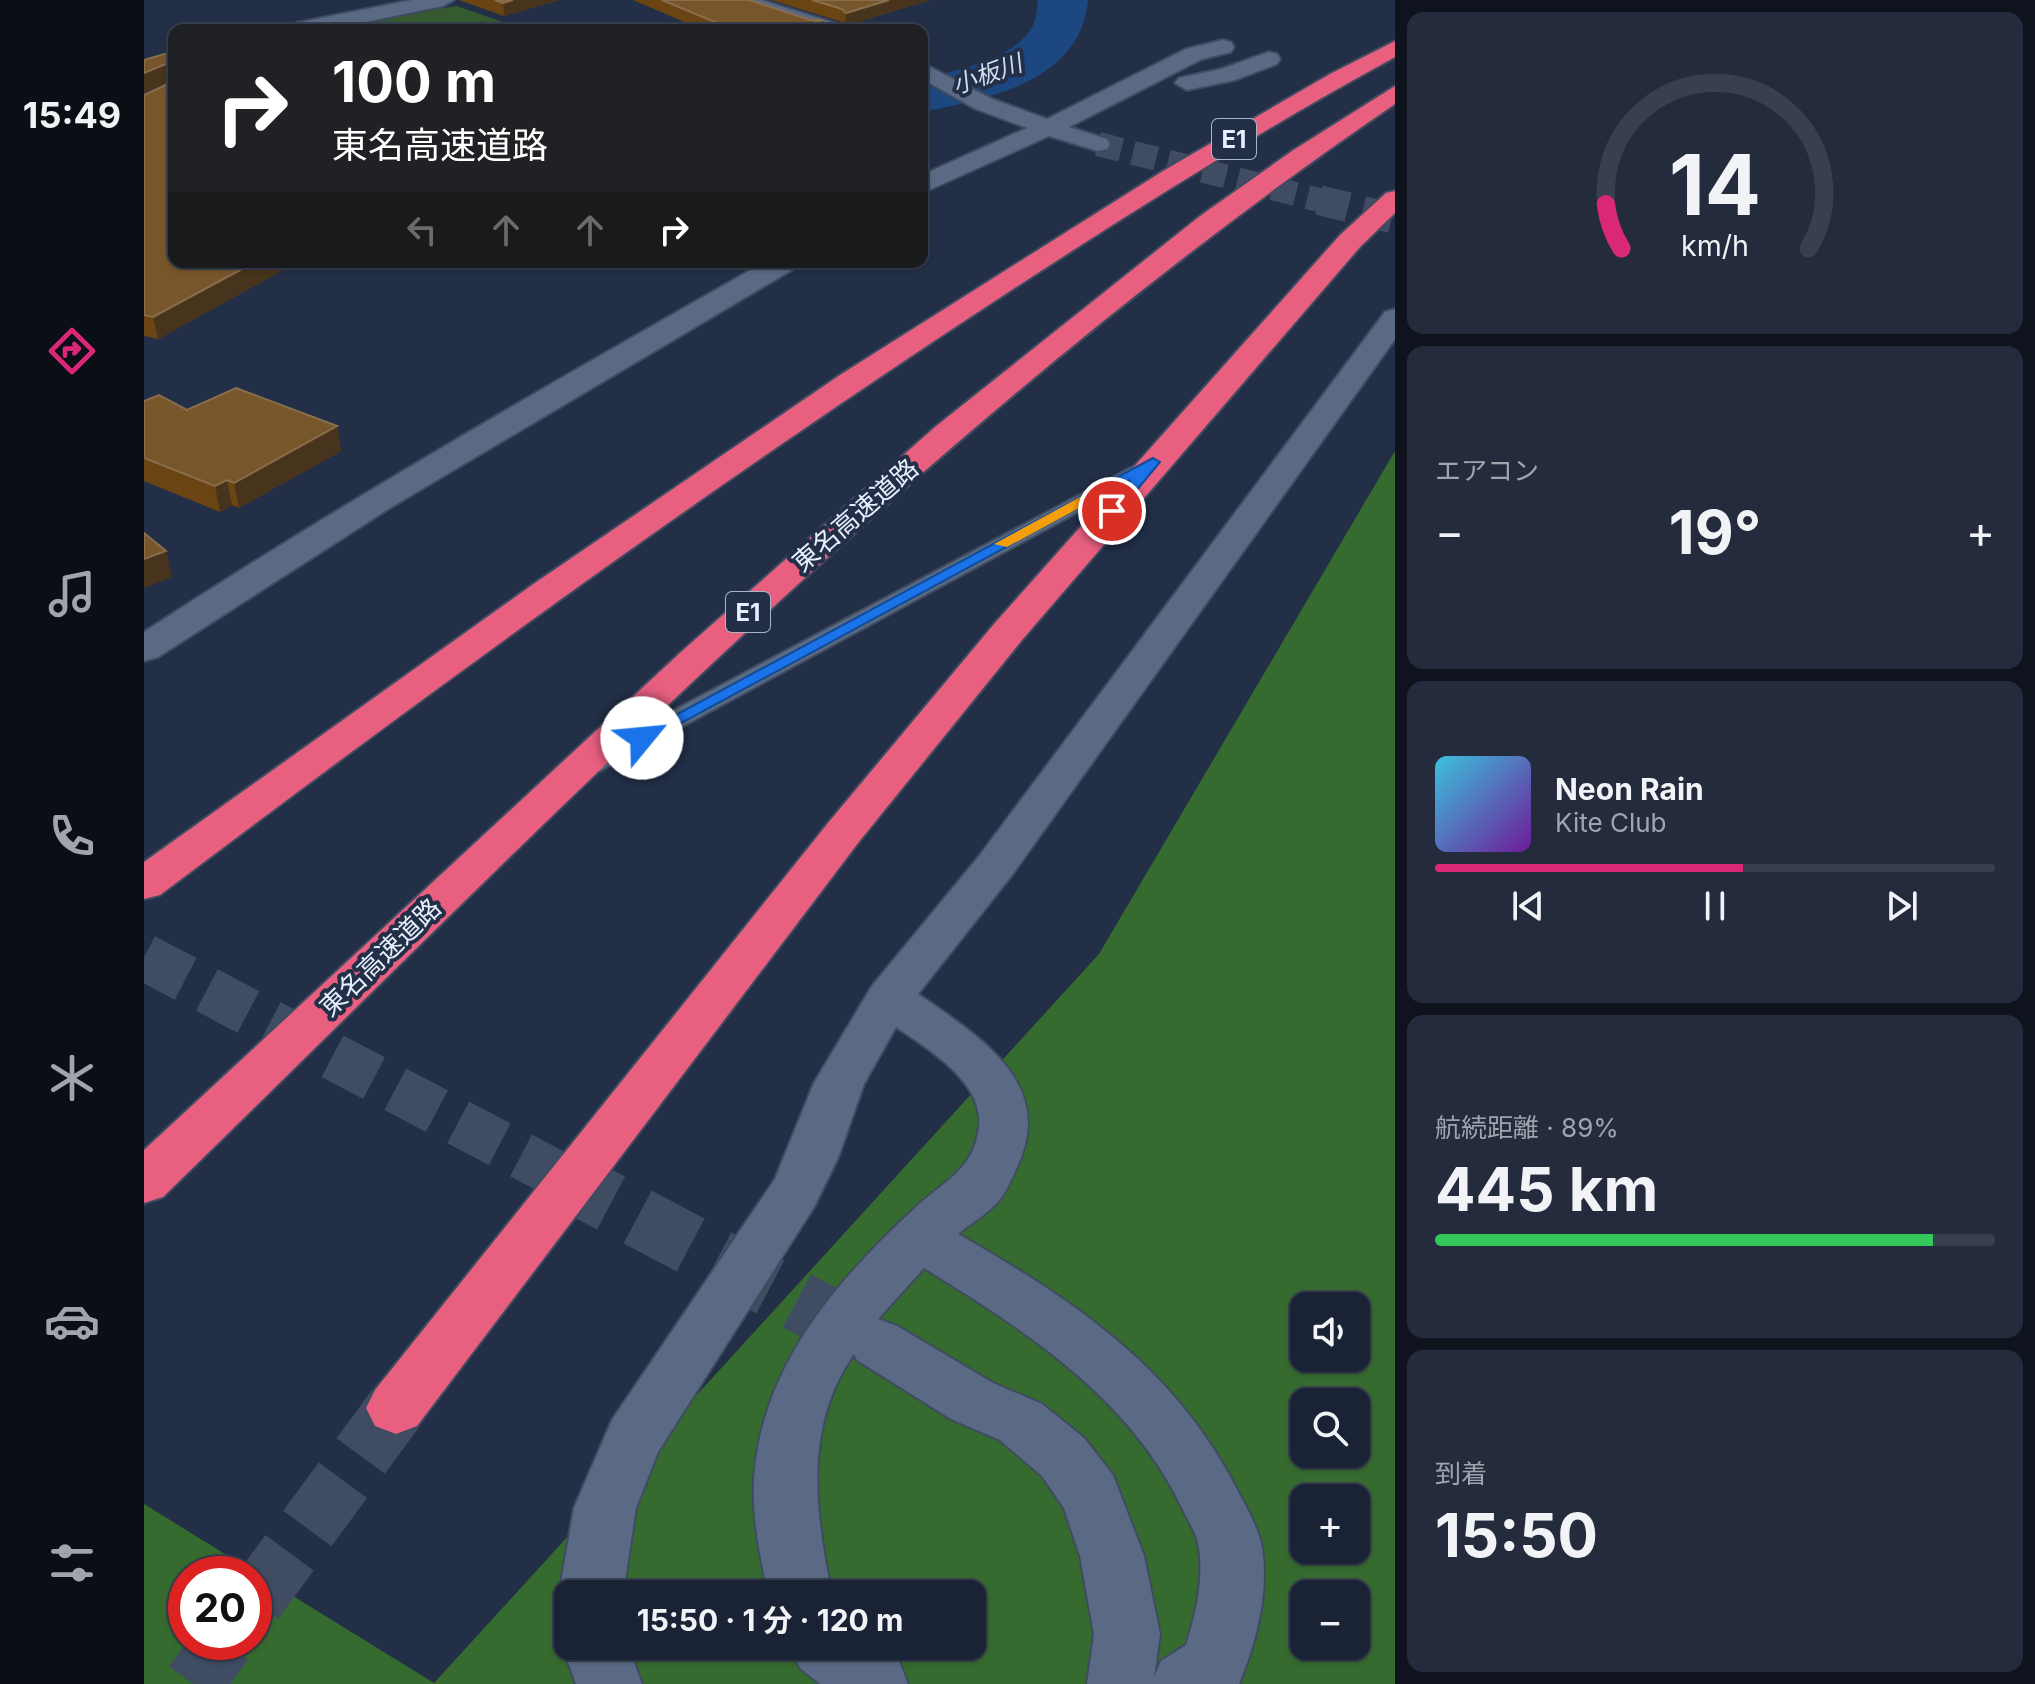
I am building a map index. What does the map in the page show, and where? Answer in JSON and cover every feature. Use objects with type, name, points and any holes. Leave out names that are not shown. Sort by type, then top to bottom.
[{"type":"highway","name":"E1","points":[[144,884],[481,639],[864,373],[1117,210],[1262,122],[1395,48]]},
{"type":"highway","name":"東名高速道路","points":[[144,1182],[569,777],[806,558],[1026,365],[1196,232],[1324,139],[1395,93]]},
{"type":"highway","points":[[396,1408],[843,833],[1008,632],[1153,462],[1350,241],[1395,199]]},
{"type":"street","points":[[325,24],[443,0]]},
{"type":"street","points":[[739,0],[814,24]]},
{"type":"street","points":[[928,182],[1048,128],[1113,92],[1194,54],[1223,47]]},
{"type":"street","points":[[1113,92],[1227,75],[1269,59]]},
{"type":"street","points":[[928,74],[957,91],[1048,128],[1098,144]]},
{"type":"street","points":[[144,649],[512,419],[775,268]]},
{"type":"street","points":[[593,1580],[605,1508],[633,1439],[795,1192],[812,1158],[839,1083],[889,998],[1006,852],[1395,318]]},
{"type":"street","points":[[796,1580],[788,1549],[783,1484],[787,1438],[801,1395],[858,1299],[920,1238],[981,1187],[1005,1123],[996,1093],[975,1061],[889,998]]},
{"type":"street","points":[[920,1238],[1037,1309],[1097,1355],[1163,1423],[1201,1476],[1230,1547],[1229,1607],[1213,1666],[1185,1684]]},
{"type":"street","points":[[877,1343],[972,1401],[1021,1422],[1063,1457],[1091,1495],[1112,1556],[1127,1634],[1120,1684]]},
{"type":"street","points":[[600,1660],[609,1684]]},
{"type":"street","points":[[842,1660],[875,1684]]},
{"type":"lane","points":[[569,777],[1153,462]]},
{"type":"green space","points":[[457,6],[509,24],[340,24]]},
{"type":"green space","points":[[1395,451],[1395,1684],[144,1684],[144,1504],[228,1556],[168,1556],[168,1660],[272,1660],[272,1583],[434,1683],[1099,954]]},
{"type":"building","points":[[662,0],[749,0],[810,20],[823,20],[809,24],[720,24]]},
{"type":"building","points":[[812,0],[889,0],[846,13]]},
{"type":"building","points":[[168,53],[168,63],[144,73],[144,60]]},
{"type":"building","points":[[168,84],[168,268],[244,268],[153,317],[144,315],[144,95]]},
{"type":"building","points":[[236,388],[337,426],[234,483],[227,480],[215,486],[144,458],[144,401],[159,395],[187,410]]},
{"type":"building","points":[[144,533],[166,551],[144,559]]},
{"type":"waterway","name":"小板川","points":[[928,94],[989,78],[1034,56],[1050,41],[1060,22],[1063,0]]},
{"type":"tunnel","points":[[1098,144],[1327,202]]},
{"type":"tunnel","points":[[1319,200],[1327,202]]},
{"type":"tunnel","points":[[1327,202],[1395,219]]},
{"type":"tunnel","points":[[144,957],[562,1177]]},
{"type":"tunnel","points":[[558,1175],[871,1340]]},
{"type":"tunnel","points":[[272,1577],[396,1408]]},
{"type":"tunnel","points":[[193,1684],[211,1660]]},
{"type":"slow traffic","points":[[1001,544],[1115,483]]},
{"type":"route","points":[[642,738],[1153,462],[1112,511]]}]
